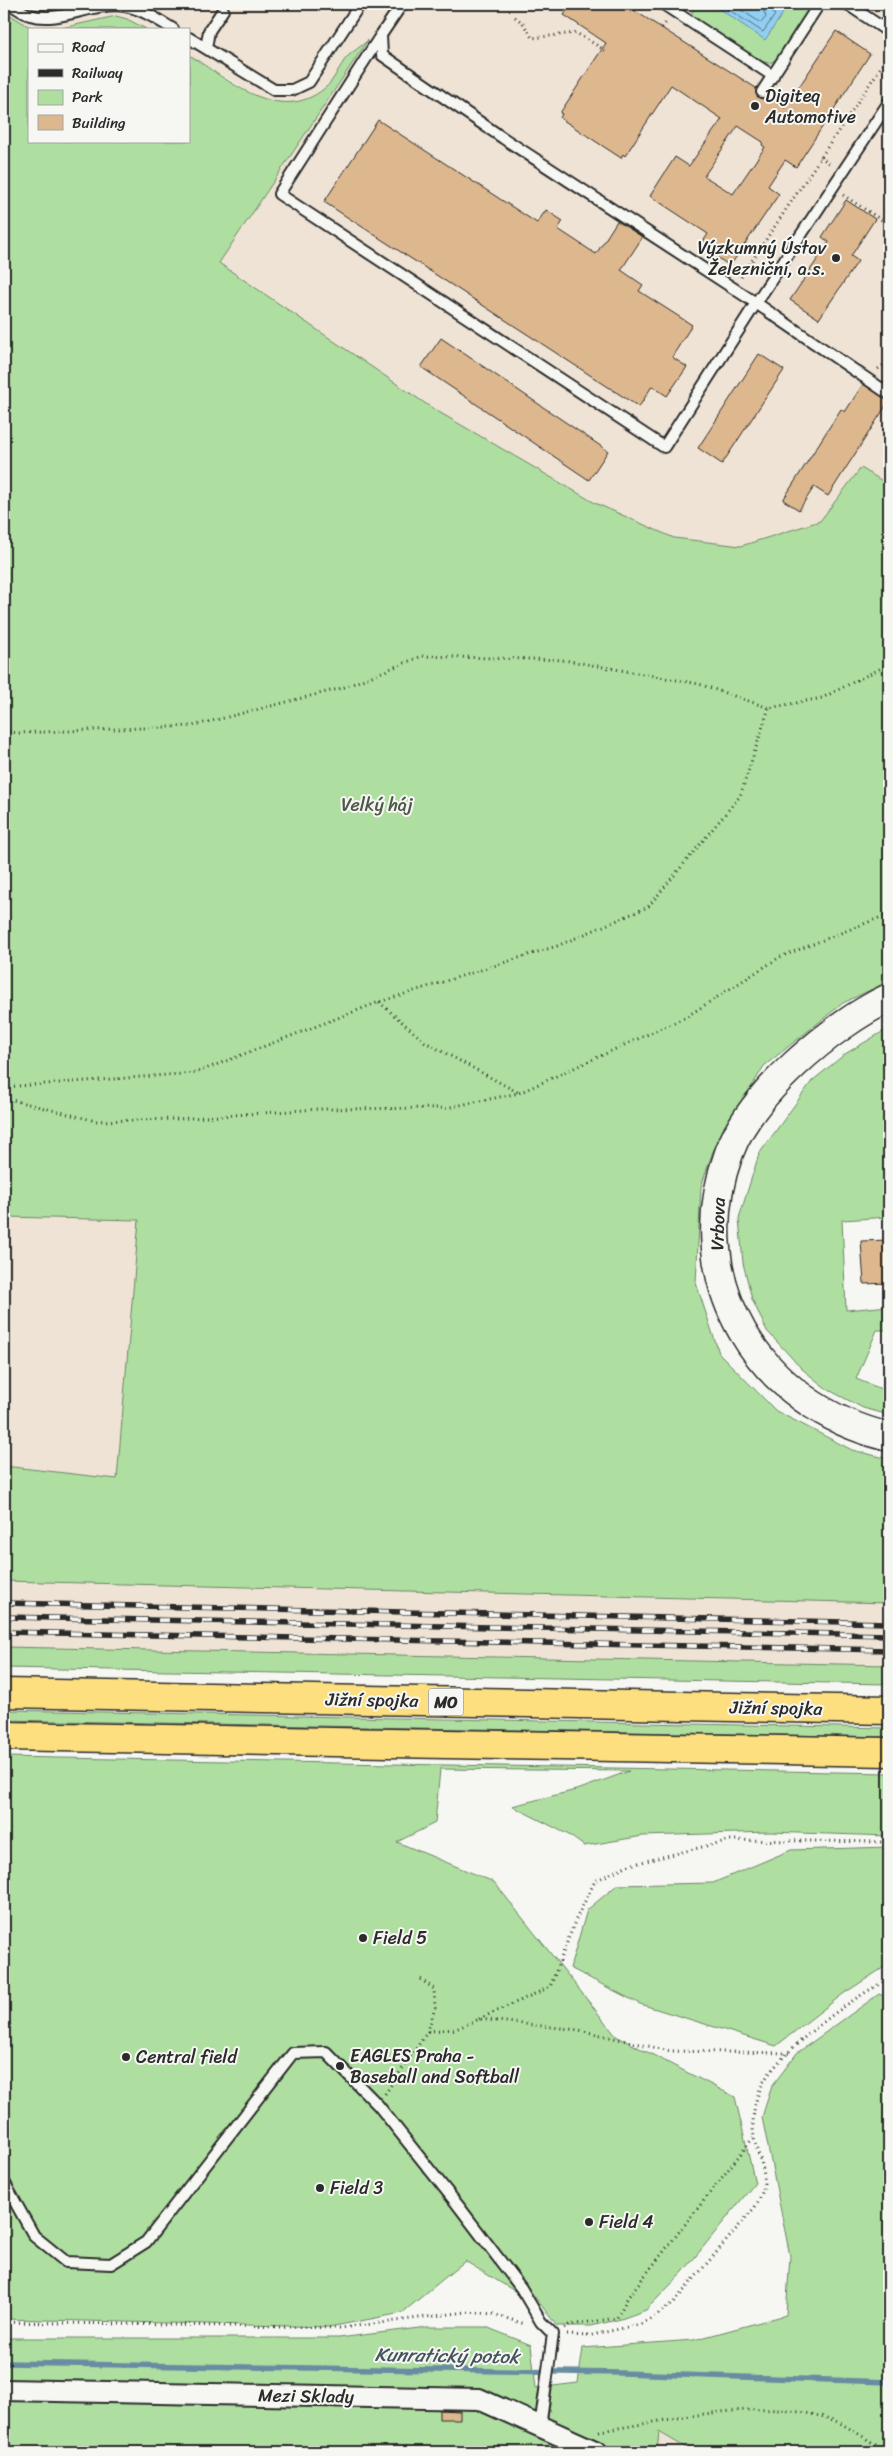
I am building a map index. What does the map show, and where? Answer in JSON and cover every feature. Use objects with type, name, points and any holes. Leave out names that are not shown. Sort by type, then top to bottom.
[{"type":"highway","name":"Jižní spojka","points":[[4,1693],[889,1710]]},
{"type":"highway","points":[[4,1736],[889,1752]]},
{"type":"main road","name":"Vrbova","points":[[889,998],[841,1026],[811,1050],[780,1077],[752,1111],[729,1152],[718,1194],[714,1234],[717,1264],[726,1296],[739,1327],[759,1358],[794,1392],[830,1416],[889,1437]]},
{"type":"street","name":"Mezi Sklady","points":[[4,2390],[478,2399],[597,2452]]},
{"type":"lane","points":[[10,4],[28,15],[47,18],[104,6],[123,6],[141,10],[171,28]]},
{"type":"lane","points":[[190,39],[274,90],[292,90],[310,82],[360,4]]},
{"type":"lane","points":[[402,4],[279,194],[664,447],[756,303],[889,102]]},
{"type":"lane","points":[[663,4],[773,76]]},
{"type":"lane","points":[[762,92],[819,4]]},
{"type":"lane","points":[[847,4],[889,32]]},
{"type":"lane","points":[[206,48],[209,31],[223,10]]},
{"type":"lane","points":[[381,35],[382,55],[508,141],[734,288],[780,322],[889,394]]},
{"type":"lane","points":[[4,2182],[34,2236],[66,2262],[111,2264],[146,2242],[293,2053],[326,2052],[378,2105],[457,2204],[521,2288],[541,2322],[553,2334],[540,2426]]},
{"type":"path","points":[[515,16],[523,23],[532,38],[576,33],[608,52]]},
{"type":"path","points":[[662,28],[665,23]]},
{"type":"path","points":[[734,288],[889,56]]},
{"type":"path","points":[[820,157],[842,173],[851,177],[841,194],[886,223],[889,271]]},
{"type":"path","points":[[4,731],[18,733],[192,726],[342,688],[422,656],[564,660],[698,684],[769,708],[822,698],[889,664]]},
{"type":"path","points":[[4,1087],[195,1073],[379,1002],[557,946],[648,907],[740,796],[769,708]]},
{"type":"path","points":[[4,1098],[96,1121],[177,1119],[318,1108],[446,1108],[520,1093],[686,1017],[780,957],[889,914]]},
{"type":"path","points":[[379,1002],[425,1042],[520,1093]]},
{"type":"path","points":[[428,2031],[456,2029],[550,1987],[576,1919],[595,1881],[626,1866],[730,1840],[889,1842]]},
{"type":"path","points":[[378,2105],[428,2031],[435,2008],[434,1989],[419,1978]]},
{"type":"path","points":[[4,2322],[341,2328],[466,2312],[493,2314],[553,2334],[588,2336],[641,2324],[675,2301],[756,2207],[764,2193],[765,2178],[752,2122],[756,2102],[764,2082],[798,2043],[871,1988],[889,1980]]},
{"type":"path","points":[[479,2019],[579,2030],[670,2051],[789,2053]]},
{"type":"path","points":[[553,2334],[569,2325],[617,2318],[628,2297],[754,2137]]},
{"type":"path","points":[[562,2436],[729,2411],[782,2410],[828,2418],[887,2452]]},
{"type":"shaded area","points":[[4,4],[889,4],[889,485],[861,468],[820,521],[741,546],[674,538],[595,503],[432,408],[219,263],[367,42],[327,87],[314,96],[295,103],[273,103],[257,97],[190,56],[190,28],[144,28],[127,19],[116,16],[60,28],[35,28],[4,11]]},
{"type":"shaded area","points":[[4,1217],[139,1220],[117,1479],[4,1466]]},
{"type":"shaded area","points":[[4,1581],[889,1603],[889,1665],[4,1647]]},
{"type":"shaded area","points":[[658,2431],[693,2452],[657,2452]]},
{"type":"green space","points":[[697,4],[722,4],[719,8],[783,13],[769,4],[815,4],[780,57],[770,63],[757,61],[692,17],[692,11]]},
{"type":"green space","name":"Velký háj","points":[[4,11],[35,28],[28,28],[28,142],[190,142],[190,56],[237,86],[255,95],[272,101],[290,102],[308,99],[325,88],[332,81],[347,57],[368,40],[219,263],[432,408],[595,503],[674,538],[741,546],[820,521],[861,468],[889,485],[889,981],[843,1003],[764,1066],[713,1151],[701,1187],[696,1283],[719,1353],[776,1411],[852,1450],[889,1459],[889,1603],[4,1581],[4,1466],[117,1479],[139,1220],[4,1217]]},
{"type":"green space","points":[[116,16],[127,19],[144,28],[62,28]]},
{"type":"green space","points":[[889,1028],[889,1217],[842,1220],[846,1310],[889,1306],[889,1330],[877,1330],[856,1379],[889,1392],[889,1415],[863,1408],[827,1389],[802,1369],[767,1331],[752,1299],[743,1263],[739,1218],[759,1154],[812,1081],[845,1054]]},
{"type":"green space","points":[[4,1647],[889,1665],[889,1684],[4,1668]]},
{"type":"green space","points":[[4,1710],[889,1728],[889,1737],[4,1720]]},
{"type":"green space","name":"EAGLES Praha - Baseball and Softball","points":[[4,1757],[889,1773],[889,1836],[769,1832],[643,1836],[584,1846],[569,1835],[512,1806],[580,1789],[629,1771],[440,1769],[435,1823],[397,1842],[494,1882],[616,2036],[735,2097],[755,2183],[683,2272],[646,2310],[621,2319],[591,2326],[557,2326],[525,2284],[516,2292],[465,2261],[402,2313],[329,2327],[4,2319]]},
{"type":"green space","points":[[889,1847],[889,1964],[843,1994],[776,2046],[640,2004],[570,1968],[587,1910],[617,1885],[713,1883],[791,1850]]},
{"type":"green space","points":[[879,1994],[889,1998],[889,2452],[693,2452],[659,2432],[657,2452],[4,2452],[4,2338],[339,2338],[427,2327],[486,2327],[531,2345],[536,2388],[578,2383],[583,2348],[694,2340],[786,2315],[790,2256],[762,2117],[772,2086],[797,2053]]},
{"type":"water","points":[[722,4],[769,4],[783,13],[765,40],[718,8]]},
{"type":"building","points":[[571,4],[624,4],[756,88],[758,97],[762,99],[768,96],[785,108],[836,31],[870,54],[796,167],[785,160],[768,186],[779,194],[730,266],[700,246],[708,234],[650,196],[675,157],[689,166],[722,119],[671,85],[625,156],[623,154],[621,158],[560,118],[562,114],[560,113],[606,43],[564,15]],"holes":[[[738,126],[763,142],[762,145],[765,147],[733,194],[704,176]]]},
{"type":"building","points":[[378,120],[537,223],[546,210],[563,221],[558,229],[596,254],[617,221],[641,236],[642,238],[621,270],[643,285],[639,291],[692,325],[672,357],[687,367],[667,396],[652,386],[639,407],[324,202]]},
{"type":"building","name":"Výzkumný Ústav Železniční, a.s.","points":[[846,200],[875,219],[851,256],[858,261],[819,319],[790,300],[829,242],[822,237]]},
{"type":"building","points":[[441,338],[608,451],[589,480],[421,367]]},
{"type":"building","points":[[759,354],[784,370],[722,464],[698,448]]},
{"type":"building","points":[[863,384],[889,401],[828,496],[814,487],[799,510],[783,500],[841,409],[845,412]]},
{"type":"building","points":[[889,1240],[889,1283],[864,1284],[861,1241]]},
{"type":"building","points":[[439,2410],[460,2411],[460,2419],[439,2419]]},
{"type":"waterway","name":"Kunratický potok","points":[[4,2363],[621,2373],[889,2382]]},
{"type":"railway","points":[[4,1603],[889,1623]]},
{"type":"railway","points":[[4,1617],[889,1635]]},
{"type":"railway","points":[[4,1632],[889,1650]]},
{"type":"place","name":"Digiteq Automotive","points":[[755,106]]},
{"type":"place","name":"Výzkumný Ústav Železniční, a.s.","points":[[836,258]]},
{"type":"place","name":"Field 5","points":[[363,1938]]},
{"type":"place","name":"Central field","points":[[126,2057]]},
{"type":"place","name":"EAGLES Praha - Baseball and Softball","points":[[340,2066]]},
{"type":"place","name":"Field 3","points":[[320,2188]]},
{"type":"place","name":"Field 4","points":[[589,2222]]}]
